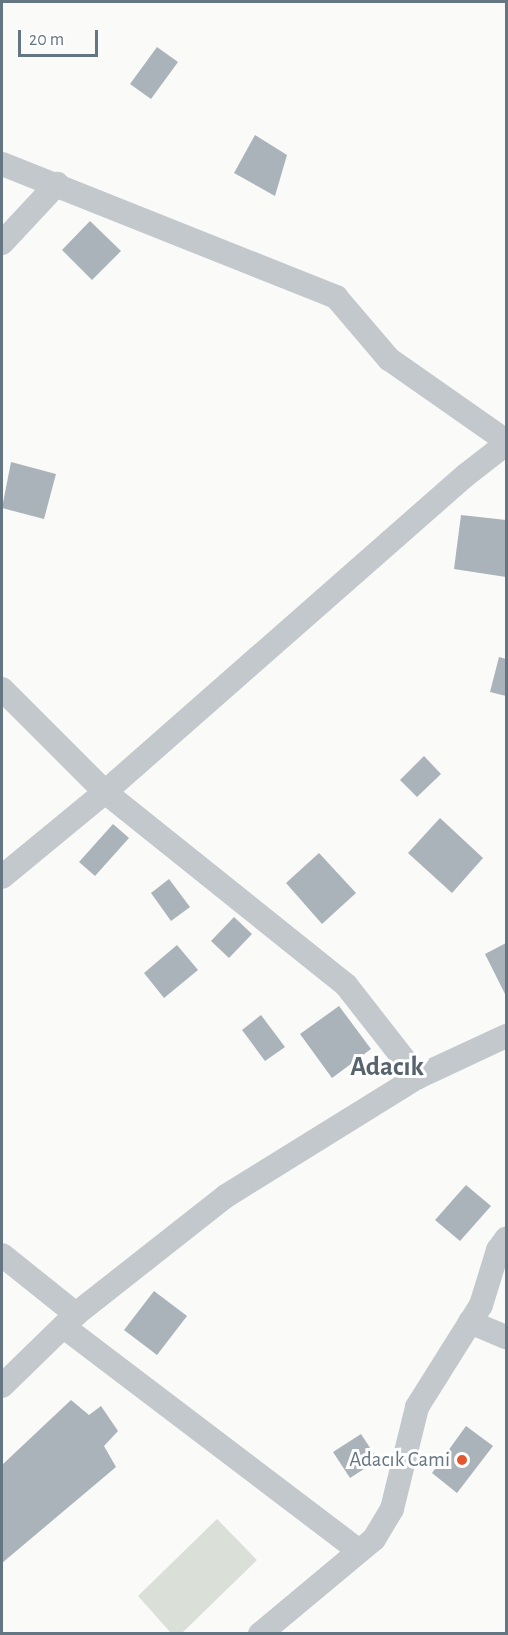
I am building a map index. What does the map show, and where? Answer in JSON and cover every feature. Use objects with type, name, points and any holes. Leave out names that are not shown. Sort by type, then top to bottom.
[{"type":"street","points":[[2,164],[336,297],[389,359],[507,442],[466,475],[105,792],[2,877]]},
{"type":"street","points":[[2,243],[57,184]]},
{"type":"street","points":[[2,689],[105,792],[346,985],[418,1077]]},
{"type":"street","points":[[2,1386],[70,1321],[226,1196],[418,1077],[507,1035]]},
{"type":"street","points":[[260,1634],[374,1539],[392,1509],[417,1407],[481,1305],[498,1250],[507,1239]]},
{"type":"street","points":[[2,1255],[70,1321],[359,1551]]},
{"type":"street","points":[[470,1322],[507,1337]]},
{"type":"shaded area","points":[[217,1519],[257,1560],[182,1633],[171,1633],[138,1596]]},
{"type":"building","points":[[157,47],[178,62],[151,99],[130,84]]},
{"type":"building","points":[[255,135],[287,155],[275,196],[234,173]]},
{"type":"building","points":[[90,221],[121,251],[92,280],[62,250]]},
{"type":"building","points":[[11,462],[56,474],[44,519],[2,508]]},
{"type":"building","points":[[461,515],[506,520],[506,577],[454,569]]},
{"type":"building","points":[[499,657],[506,659],[506,696],[490,692]]},
{"type":"building","points":[[424,756],[441,774],[417,797],[400,780]]},
{"type":"building","points":[[440,818],[483,858],[452,893],[408,853]]},
{"type":"building","points":[[113,824],[129,838],[95,876],[79,862]]},
{"type":"building","points":[[319,853],[356,893],[322,924],[286,883]]},
{"type":"building","points":[[169,879],[190,907],[171,921],[151,893]]},
{"type":"building","points":[[234,917],[252,934],[229,958],[211,941]]},
{"type":"building","points":[[506,943],[506,996],[485,954]]},
{"type":"building","points":[[177,945],[198,970],[164,998],[144,973]]},
{"type":"building","points":[[339,1006],[371,1049],[332,1078],[300,1034]]},
{"type":"building","points":[[261,1015],[285,1047],[265,1061],[242,1030]]},
{"type":"building","points":[[466,1185],[491,1206],[460,1241],[435,1220]]},
{"type":"building","points":[[154,1291],[187,1316],[157,1355],[124,1330]]},
{"type":"building","points":[[71,1400],[89,1415],[101,1406],[118,1431],[104,1446],[116,1467],[2,1563],[2,1465]]},
{"type":"building","name":"Adacık Cami","points":[[466,1426],[493,1446],[457,1493],[432,1473]]},
{"type":"building","points":[[361,1434],[378,1460],[350,1478],[333,1452]]},
{"type":"place","name":"Adacık Cami","points":[[462,1460]]},
{"type":"district","name":"Adacık","points":[[387,1067]]}]
